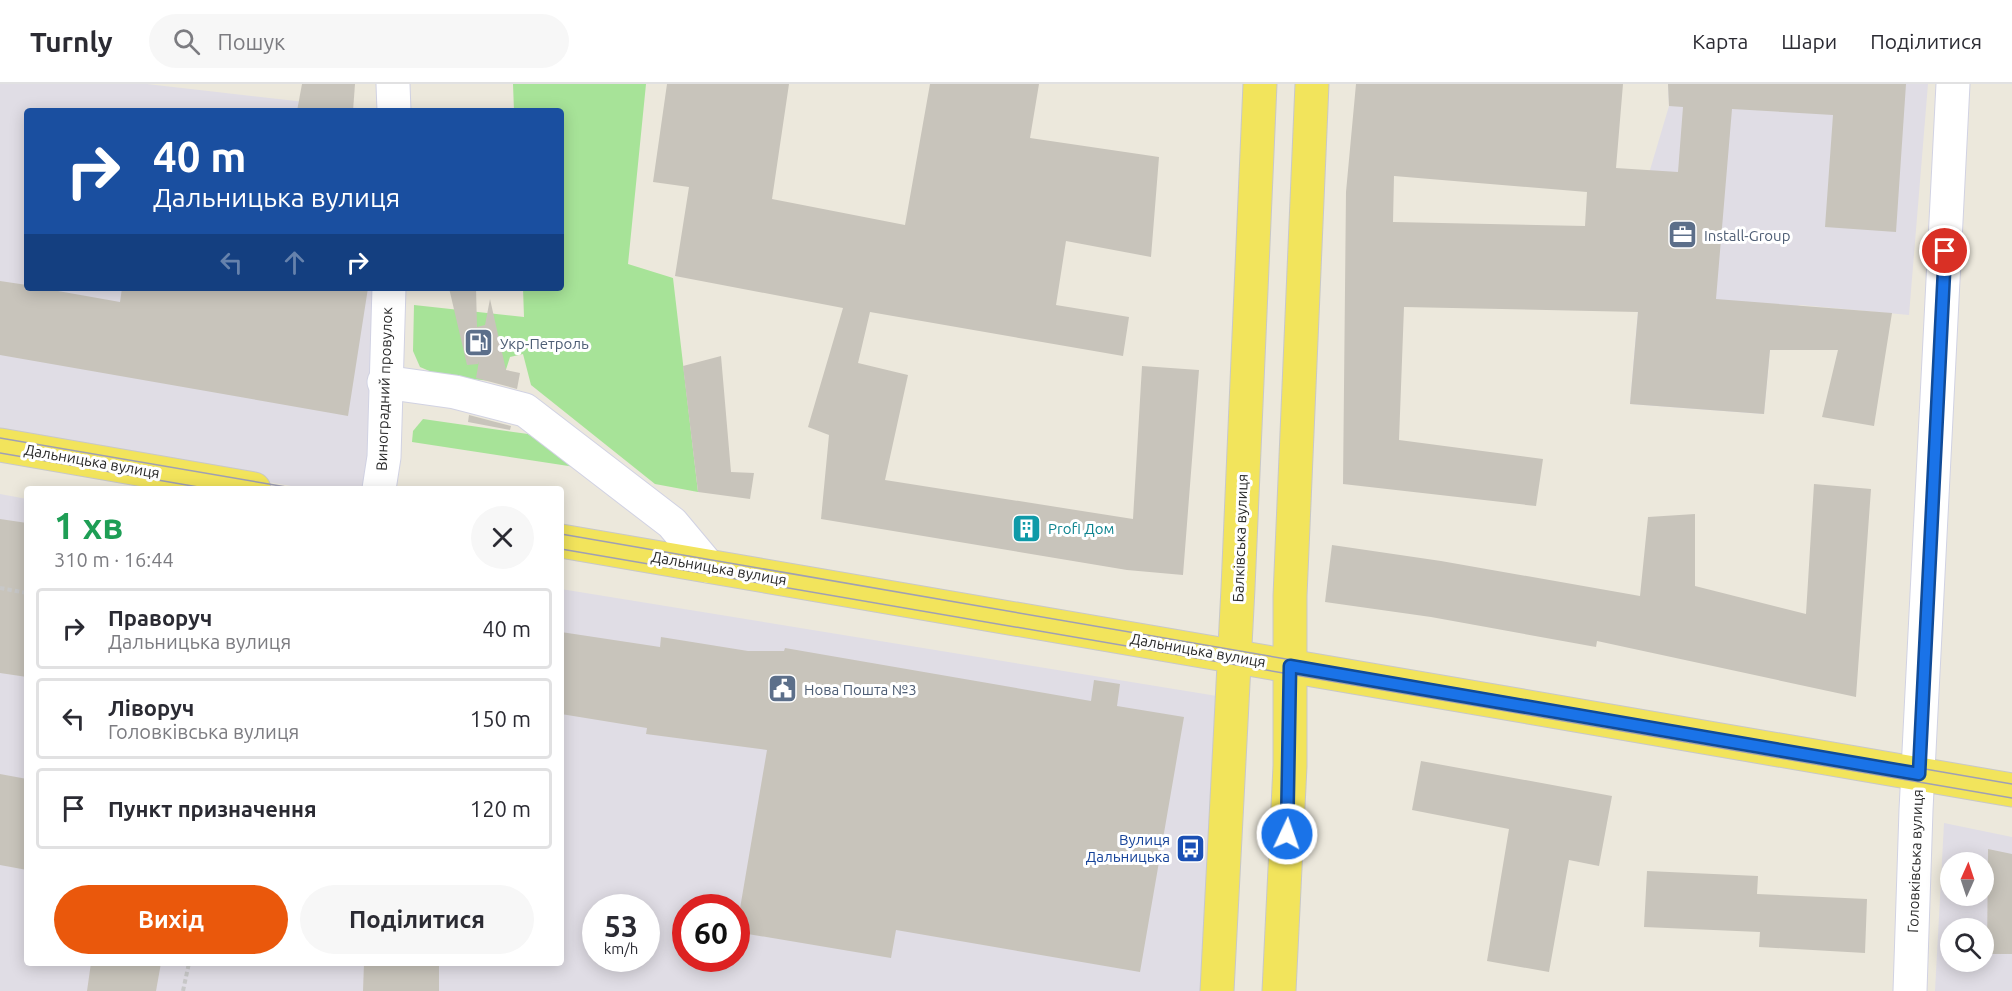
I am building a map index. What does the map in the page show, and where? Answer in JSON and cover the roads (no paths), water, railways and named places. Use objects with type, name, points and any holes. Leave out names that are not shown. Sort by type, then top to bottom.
[{"type":"main road","name":"Балківська вулиця","points":[[1217,991],[1235,657],[1260,84]]},
{"type":"main road","points":[[1279,991],[1290,766],[1290,596],[1312,84]]},
{"type":"main road","name":"Дальницька вулиця","points":[[0,445],[237,486]]},
{"type":"main road","name":"Дальницька вулиця","points":[[564,542],[2012,790]]},
{"type":"street","points":[[393,84],[394,108]]},
{"type":"street","name":"Головківська вулиця","points":[[1910,991],[1953,84]]},
{"type":"street","name":"Виноградний провулок","points":[[379,486],[384,457],[384,382],[389,291]]},
{"type":"street","points":[[384,382],[454,392],[525,410],[672,523],[708,566]]},
{"type":"tram line","points":[[0,438],[280,486]]},
{"type":"tram line","points":[[0,453],[192,486]]},
{"type":"tram line","points":[[564,535],[2012,784]]},
{"type":"tram line","points":[[564,550],[2012,798]]},
{"type":"place","name":"Install-Group","points":[[1683,235]]},
{"type":"place","name":"Укр-Петроль","points":[[479,343]]},
{"type":"place","name":"Profi Дом","points":[[1027,528]]},
{"type":"place","name":"Нова Пошта №3","points":[[783,689]]},
{"type":"place","name":"Вулиця Дальницька","points":[[1191,848]]}]
